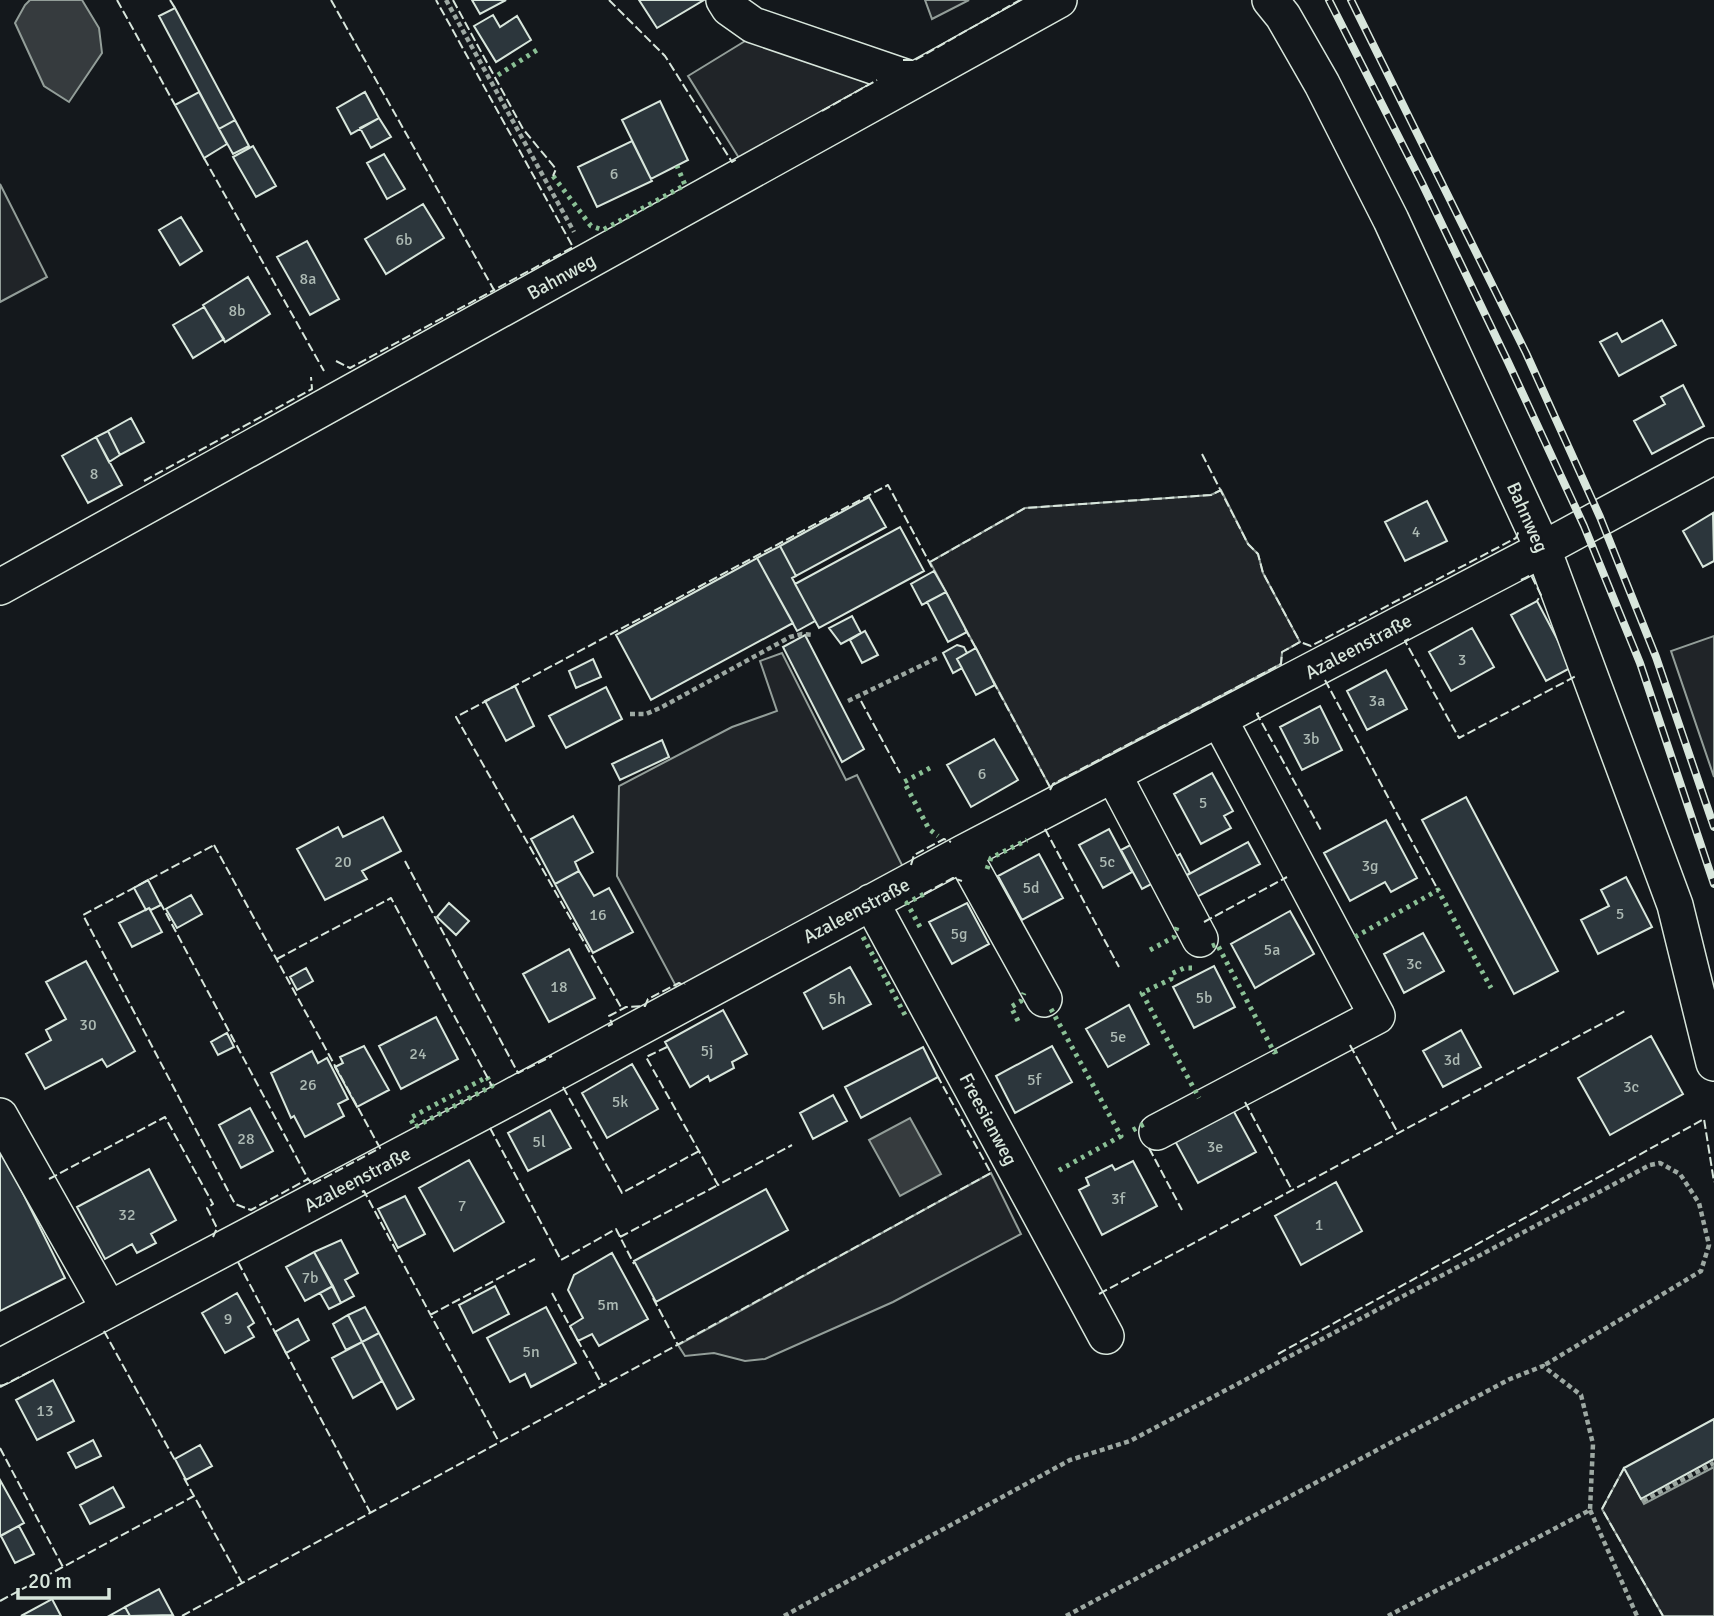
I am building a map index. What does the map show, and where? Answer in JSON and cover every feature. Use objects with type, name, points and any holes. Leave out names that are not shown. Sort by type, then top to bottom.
[{"type":"street","points":[[724,0],[729,8],[753,25],[915,80]]},
{"type":"street","name":"Bahnweg","points":[[0,587],[1059,0]]},
{"type":"street","name":"Bahnweg","points":[[1270,0],[1283,16],[1322,84],[1391,220],[1543,549],[1675,905],[1714,1063]]},
{"type":"street","name":"Azaleenstraße","points":[[0,1367],[1714,456]]},
{"type":"street","points":[[1157,1132],[1377,1016],[1219,719]]},
{"type":"street","points":[[1113,774],[1200,939]]},
{"type":"street","points":[[963,853],[1044,999]]},
{"type":"street","name":"Freesienweg","points":[[871,902],[1106,1336]]},
{"type":"street","points":[[0,1116],[109,1310]]},
{"type":"path","points":[[446,0],[589,260]]},
{"type":"path","points":[[630,714],[646,714],[662,707],[790,637],[813,635]]},
{"type":"path","points":[[848,701],[939,657]]},
{"type":"path","points":[[784,1616],[1070,1460],[1130,1441],[1650,1165],[1660,1163],[1681,1174],[1699,1203],[1709,1245],[1701,1270],[1543,1366],[1510,1379],[1066,1616]]},
{"type":"path","points":[[1543,1366],[1581,1395],[1593,1444],[1590,1510],[1637,1616]]},
{"type":"path","points":[[1643,1501],[1714,1463]]},
{"type":"path","points":[[1388,1616],[1590,1510]]},
{"type":"shaded area","points":[[30,0],[82,0],[99,28],[102,53],[69,102],[44,86],[15,23]]},
{"type":"shaded area","points":[[925,0],[969,0],[932,19]]},
{"type":"shaded area","points":[[750,38],[876,81],[739,158],[688,76]]},
{"type":"shaded area","points":[[0,184],[47,277],[0,302]]},
{"type":"shaded area","points":[[1221,490],[1248,544],[1258,554],[1263,573],[1300,642],[1282,652],[1281,664],[1054,784],[1051,789],[930,562],[1025,508],[1211,495]]},
{"type":"shaded area","points":[[1714,636],[1714,777],[1671,651]]},
{"type":"shaded area","points":[[782,653],[846,780],[857,775],[904,869],[678,990],[617,876],[619,786],[732,727],[777,711],[760,661]]},
{"type":"shaded area","points":[[910,1118],[941,1174],[900,1196],[869,1140]]},
{"type":"shaded area","points":[[991,1173],[1021,1234],[893,1302],[765,1359],[745,1361],[714,1353],[685,1356],[678,1345]]},
{"type":"shaded area","points":[[1714,1467],[1714,1616],[1663,1616],[1602,1509],[1624,1468],[1644,1504]]},
{"type":"building","points":[[472,0],[506,0],[480,14]]},
{"type":"building","points":[[639,0],[704,0],[657,28]]},
{"type":"building","points":[[175,8],[235,120],[219,129],[159,16]]},
{"type":"building","points":[[493,15],[500,27],[517,16],[531,40],[496,62],[474,26]]},
{"type":"building","points":[[199,92],[227,144],[204,158],[175,105]]},
{"type":"building","points":[[365,92],[379,118],[351,134],[337,108]]},
{"type":"building","points":[[660,101],[688,160],[651,179],[622,120]]},
{"type":"building","points":[[379,118],[391,137],[371,148],[360,128]]},
{"type":"building","points":[[235,120],[249,146],[233,154],[219,129]]},
{"type":"building","points":[[632,141],[652,181],[597,207],[578,167]]},
{"type":"building","points":[[253,146],[276,186],[256,197],[233,157]]},
{"type":"building","points":[[384,154],[405,189],[387,199],[367,163]]},
{"type":"building","points":[[423,204],[444,238],[386,274],[365,239]]},
{"type":"building","points":[[181,217],[202,251],[180,265],[159,230]]},
{"type":"building","points":[[307,241],[339,299],[310,315],[277,257]]},
{"type":"building","points":[[248,277],[270,314],[225,342],[203,305]]},
{"type":"building","points":[[204,307],[224,339],[193,358],[173,325]]},
{"type":"building","points":[[1662,320],[1676,345],[1619,376],[1600,342],[1617,333],[1622,342]]},
{"type":"building","points":[[1683,385],[1704,426],[1652,454],[1634,421],[1665,404],[1661,397]]},
{"type":"building","points":[[131,418],[144,442],[120,455],[108,431]]},
{"type":"building","points":[[108,431],[120,455],[109,462],[96,437]]},
{"type":"building","points":[[96,437],[122,485],[88,503],[62,456]]},
{"type":"building","points":[[869,497],[886,527],[796,576],[780,546]]},
{"type":"building","points":[[1427,501],[1447,541],[1405,561],[1385,522]]},
{"type":"building","points":[[1713,513],[1714,561],[1703,567],[1683,531]]},
{"type":"building","points":[[900,527],[924,571],[819,628],[795,584]]},
{"type":"building","points":[[780,546],[796,576],[792,578],[815,621],[797,631],[757,558]]},
{"type":"building","points":[[757,558],[793,623],[651,700],[616,635]]},
{"type":"building","points":[[934,571],[946,592],[922,605],[911,584]]},
{"type":"building","points":[[946,592],[967,632],[948,642],[927,602]]},
{"type":"building","points":[[1537,601],[1572,667],[1546,681],[1511,615]]},
{"type":"building","points":[[852,616],[861,633],[841,644],[829,628]]},
{"type":"building","points":[[1472,628],[1494,667],[1451,691],[1429,652]]},
{"type":"building","points":[[865,631],[878,655],[862,663],[850,640]]},
{"type":"building","points":[[805,635],[864,749],[842,762],[783,647]]},
{"type":"building","points":[[957,645],[964,647],[967,653],[957,659],[962,668],[953,673],[943,653]]},
{"type":"building","points":[[976,648],[995,685],[976,695],[957,659]]},
{"type":"building","points":[[593,659],[601,677],[576,688],[569,671]]},
{"type":"building","points":[[1386,670],[1407,709],[1367,730],[1347,691]]},
{"type":"building","points":[[515,686],[534,726],[506,741],[485,701]]},
{"type":"building","points":[[606,687],[622,719],[566,748],[549,716]]},
{"type":"building","points":[[1320,706],[1342,750],[1302,770],[1280,727]]},
{"type":"building","points":[[994,739],[1018,780],[971,807],[947,765]]},
{"type":"building","points":[[662,740],[669,757],[620,780],[612,764]]},
{"type":"building","points":[[1212,773],[1233,811],[1224,816],[1231,828],[1201,844],[1174,794]]},
{"type":"building","points":[[1466,797],[1558,971],[1514,994],[1422,820]]},
{"type":"building","points":[[573,816],[593,852],[575,862],[579,871],[555,884],[531,839]]},
{"type":"building","points":[[383,817],[401,851],[362,871],[367,879],[325,900],[297,849],[338,827],[343,837]]},
{"type":"building","points":[[1386,820],[1417,878],[1391,892],[1385,882],[1350,901],[1324,853]]},
{"type":"building","points":[[1109,829],[1132,872],[1103,888],[1079,845]]},
{"type":"building","points":[[1138,841],[1159,880],[1142,889],[1121,850]]},
{"type":"building","points":[[1248,842],[1260,864],[1189,901],[1178,880]]},
{"type":"building","points":[[1039,854],[1063,898],[1022,920],[998,876]]},
{"type":"building","points":[[1180,854],[1190,873],[1181,878],[1171,860]]},
{"type":"building","points":[[579,871],[594,896],[609,888],[633,932],[593,953],[555,884]]},
{"type":"building","points":[[1626,877],[1652,927],[1598,954],[1581,920],[1609,906],[1601,890]]},
{"type":"building","points":[[148,880],[161,905],[151,910],[146,910],[134,888]]},
{"type":"building","points":[[191,895],[202,914],[177,928],[166,909]]},
{"type":"building","points":[[449,903],[469,921],[456,935],[437,917]]},
{"type":"building","points":[[967,903],[989,944],[952,964],[929,922]]},
{"type":"building","points":[[149,908],[162,932],[132,947],[119,923]]},
{"type":"building","points":[[1290,911],[1314,954],[1255,988],[1231,944]]},
{"type":"building","points":[[1423,933],[1444,971],[1404,993],[1384,954]]},
{"type":"building","points":[[569,949],[595,998],[549,1022],[523,974]]},
{"type":"building","points":[[86,961],[135,1051],[107,1067],[102,1059],[45,1089],[26,1054],[51,1040],[46,1030],[66,1019],[46,982]]},
{"type":"building","points":[[1214,966],[1235,1007],[1194,1028],[1173,987]]},
{"type":"building","points":[[850,967],[871,1004],[823,1029],[804,993]]},
{"type":"building","points":[[306,968],[313,981],[297,990],[290,977]]},
{"type":"building","points":[[1129,1005],[1149,1044],[1108,1067],[1086,1029]]},
{"type":"building","points":[[723,1010],[747,1054],[732,1062],[734,1068],[710,1081],[708,1076],[690,1087],[665,1042]]},
{"type":"building","points":[[436,1017],[458,1059],[401,1089],[379,1046]]},
{"type":"building","points":[[1461,1030],[1481,1067],[1443,1087],[1423,1051]]},
{"type":"building","points":[[227,1033],[234,1047],[218,1055],[211,1042]]},
{"type":"building","points":[[1651,1036],[1683,1094],[1610,1135],[1578,1078]]},
{"type":"building","points":[[364,1046],[389,1090],[357,1107],[335,1067],[343,1063],[340,1057]]},
{"type":"building","points":[[1052,1046],[1072,1082],[1015,1113],[996,1076]]},
{"type":"building","points":[[923,1047],[938,1077],[861,1118],[845,1087]]},
{"type":"building","points":[[312,1051],[318,1063],[327,1058],[348,1099],[338,1104],[344,1116],[305,1137],[294,1116],[291,1118],[271,1073]]},
{"type":"building","points":[[632,1064],[658,1109],[607,1138],[582,1093]]},
{"type":"building","points":[[833,1095],[847,1121],[813,1139],[800,1113]]},
{"type":"building","points":[[250,1108],[273,1151],[241,1168],[219,1125]]},
{"type":"building","points":[[550,1110],[571,1148],[528,1171],[508,1133]]},
{"type":"building","points":[[1233,1110],[1256,1152],[1198,1183],[1175,1141]]},
{"type":"building","points":[[0,1147],[65,1278],[0,1311]]},
{"type":"building","points":[[469,1160],[504,1222],[454,1251],[419,1188]]},
{"type":"building","points":[[1133,1161],[1157,1206],[1102,1235],[1079,1190],[1089,1185],[1086,1178],[1112,1165],[1115,1170]]},
{"type":"building","points":[[149,1169],[176,1220],[151,1234],[156,1243],[137,1253],[132,1244],[105,1259],[77,1207]]},
{"type":"building","points":[[1336,1182],[1362,1231],[1301,1265],[1275,1216]]},
{"type":"building","points":[[766,1189],[788,1230],[656,1302],[634,1261]]},
{"type":"building","points":[[405,1196],[425,1234],[398,1248],[378,1209]]},
{"type":"building","points":[[341,1240],[358,1273],[345,1280],[354,1296],[341,1303],[314,1252]]},
{"type":"building","points":[[314,1252],[333,1286],[305,1301],[286,1267]]},
{"type":"building","points":[[612,1253],[648,1319],[599,1346],[592,1334],[578,1341],[570,1326],[583,1318],[568,1290],[574,1275]]},
{"type":"building","points":[[333,1286],[341,1303],[329,1309],[320,1293]]},
{"type":"building","points":[[495,1286],[509,1314],[473,1333],[459,1305]]},
{"type":"building","points":[[237,1293],[254,1323],[248,1327],[254,1337],[225,1353],[202,1313]]},
{"type":"building","points":[[365,1307],[379,1333],[362,1342],[348,1315]]},
{"type":"building","points":[[546,1307],[576,1363],[531,1387],[525,1374],[510,1382],[487,1338]]},
{"type":"building","points":[[348,1315],[362,1342],[346,1350],[333,1324]]},
{"type":"building","points":[[298,1319],[309,1340],[286,1353],[275,1332]]},
{"type":"building","points":[[379,1333],[414,1399],[397,1409],[362,1342]]},
{"type":"building","points":[[362,1342],[382,1381],[353,1398],[332,1358]]},
{"type":"building","points":[[53,1380],[74,1421],[37,1440],[16,1400]]},
{"type":"building","points":[[1714,1419],[1714,1459],[1641,1499],[1624,1468]]},
{"type":"building","points":[[93,1440],[101,1456],[76,1468],[68,1453]]},
{"type":"building","points":[[200,1445],[212,1466],[186,1480],[175,1459]]},
{"type":"building","points":[[0,1480],[24,1523],[0,1536]]},
{"type":"building","points":[[113,1487],[124,1507],[90,1524],[80,1505]]},
{"type":"building","points":[[19,1526],[34,1554],[15,1563],[1,1536]]},
{"type":"building","points":[[159,1589],[173,1615],[130,1616],[125,1607]]},
{"type":"building","points":[[52,1599],[61,1616],[21,1616]]},
{"type":"building","points":[[125,1607],[130,1616],[109,1616]]},
{"type":"railway","points":[[1329,0],[1422,183],[1584,526],[1640,663],[1714,884]]},
{"type":"railway","points":[[1351,0],[1526,353],[1600,517],[1656,657],[1714,827]]},
{"type":"hedge","points":[[498,75],[537,50]]},
{"type":"hedge","points":[[553,176],[591,226],[603,230],[685,185],[677,166]]},
{"type":"hedge","points":[[930,768],[904,782],[929,829],[938,836]]},
{"type":"hedge","points":[[987,869],[991,858],[1027,840]]},
{"type":"hedge","points":[[1355,937],[1438,890],[1491,988]]},
{"type":"hedge","points":[[920,927],[907,903],[924,894]]},
{"type":"hedge","points":[[1150,950],[1174,937],[1177,927]]},
{"type":"hedge","points":[[863,937],[905,1015]]},
{"type":"hedge","points":[[1212,946],[1217,944],[1274,1052],[1279,1050]]},
{"type":"hedge","points":[[1192,968],[1184,968],[1171,974],[1171,979],[1142,993],[1199,1098]]},
{"type":"hedge","points":[[1018,1021],[1011,1007],[1021,1001],[1024,993]]},
{"type":"hedge","points":[[1051,1009],[1121,1136],[1056,1172]]},
{"type":"hedge","points":[[487,1077],[492,1086],[415,1127],[410,1118],[487,1077]]},
{"type":"hedge","points":[[1133,1130],[1146,1123]]},
{"type":"fence","points":[[117,0],[175,105]]},
{"type":"fence","points":[[170,0],[175,8]]},
{"type":"fence","points":[[331,0],[494,290],[573,247],[436,0]]},
{"type":"fence","points":[[453,0],[523,129],[556,169],[553,176]]},
{"type":"fence","points":[[609,0],[665,56],[732,162],[737,159]]},
{"type":"fence","points":[[903,60],[915,60],[1020,0]]},
{"type":"fence","points":[[822,111],[877,80]]},
{"type":"fence","points":[[204,158],[324,371]]},
{"type":"fence","points":[[336,361],[350,368],[494,290]]},
{"type":"fence","points":[[144,481],[312,389],[311,377]]},
{"type":"fence","points":[[1202,454],[1248,544],[1258,554],[1263,573],[1300,642]]},
{"type":"fence","points":[[511,688],[888,485],[935,573]]},
{"type":"fence","points":[[930,562],[1025,508],[1211,495],[1221,490]]},
{"type":"fence","points":[[1050,790],[1053,784],[1281,664],[1282,652],[1300,642],[1311,646],[1516,538],[1519,530]]},
{"type":"fence","points":[[1521,580],[1531,575],[1541,595],[1537,601]]},
{"type":"fence","points":[[965,629],[977,650]]},
{"type":"fence","points":[[1409,639],[1405,641],[1459,738],[1576,676]]},
{"type":"fence","points":[[1325,680],[1438,890]]},
{"type":"fence","points":[[993,681],[1051,789]]},
{"type":"fence","points":[[490,699],[456,717],[622,1009]]},
{"type":"fence","points":[[861,701],[900,773]]},
{"type":"fence","points":[[1259,713],[1257,714],[1322,832]]},
{"type":"fence","points":[[1045,829],[1119,967]]},
{"type":"fence","points":[[911,865],[914,855],[944,839],[951,842]]},
{"type":"fence","points":[[214,845],[380,1148],[313,1184],[308,1179],[251,1210],[235,1204],[83,915],[214,845]]},
{"type":"fence","points":[[405,861],[518,1073],[552,1056]]},
{"type":"fence","points":[[1204,922],[1287,877]]},
{"type":"fence","points":[[924,894],[953,878],[962,881]]},
{"type":"fence","points":[[277,959],[391,898],[492,1086]]},
{"type":"fence","points":[[160,902],[308,1179]]},
{"type":"fence","points":[[608,1026],[612,1024],[609,1016],[626,1007],[645,1006],[648,999],[679,983],[685,984]]},
{"type":"fence","points":[[1099,1294],[1627,1010]]},
{"type":"fence","points":[[1350,1045],[1398,1133]]},
{"type":"fence","points":[[667,1047],[646,1057],[718,1185],[792,1145]]},
{"type":"fence","points":[[182,1616],[991,1173],[938,1077]]},
{"type":"fence","points":[[563,1087],[622,1193],[699,1151]]},
{"type":"fence","points":[[1245,1102],[1292,1190]]},
{"type":"fence","points":[[49,1179],[165,1117],[213,1204],[207,1208],[217,1228],[213,1237]]},
{"type":"fence","points":[[1278,1354],[1704,1119],[1714,1182]]},
{"type":"fence","points":[[490,1128],[561,1260],[616,1229],[634,1264]]},
{"type":"fence","points":[[1149,1148],[1182,1210]]},
{"type":"fence","points":[[620,1237],[718,1185]]},
{"type":"fence","points":[[362,1192],[364,1191],[499,1442]]},
{"type":"fence","points":[[430,1315],[535,1259]]},
{"type":"fence","points":[[238,1262],[277,1336]]},
{"type":"fence","points":[[552,1293],[572,1330]]},
{"type":"fence","points":[[653,1298],[678,1345]]},
{"type":"fence","points":[[104,1331],[176,1462]]},
{"type":"fence","points":[[577,1339],[603,1386]]},
{"type":"fence","points":[[285,1351],[370,1512]]},
{"type":"fence","points":[[0,1387],[33,1370]]},
{"type":"fence","points":[[0,1448],[63,1567]]},
{"type":"fence","points":[[1624,1468],[1602,1509],[1663,1616]]},
{"type":"fence","points":[[184,1478],[194,1496]]},
{"type":"fence","points":[[0,1601],[194,1496],[242,1583]]}]
